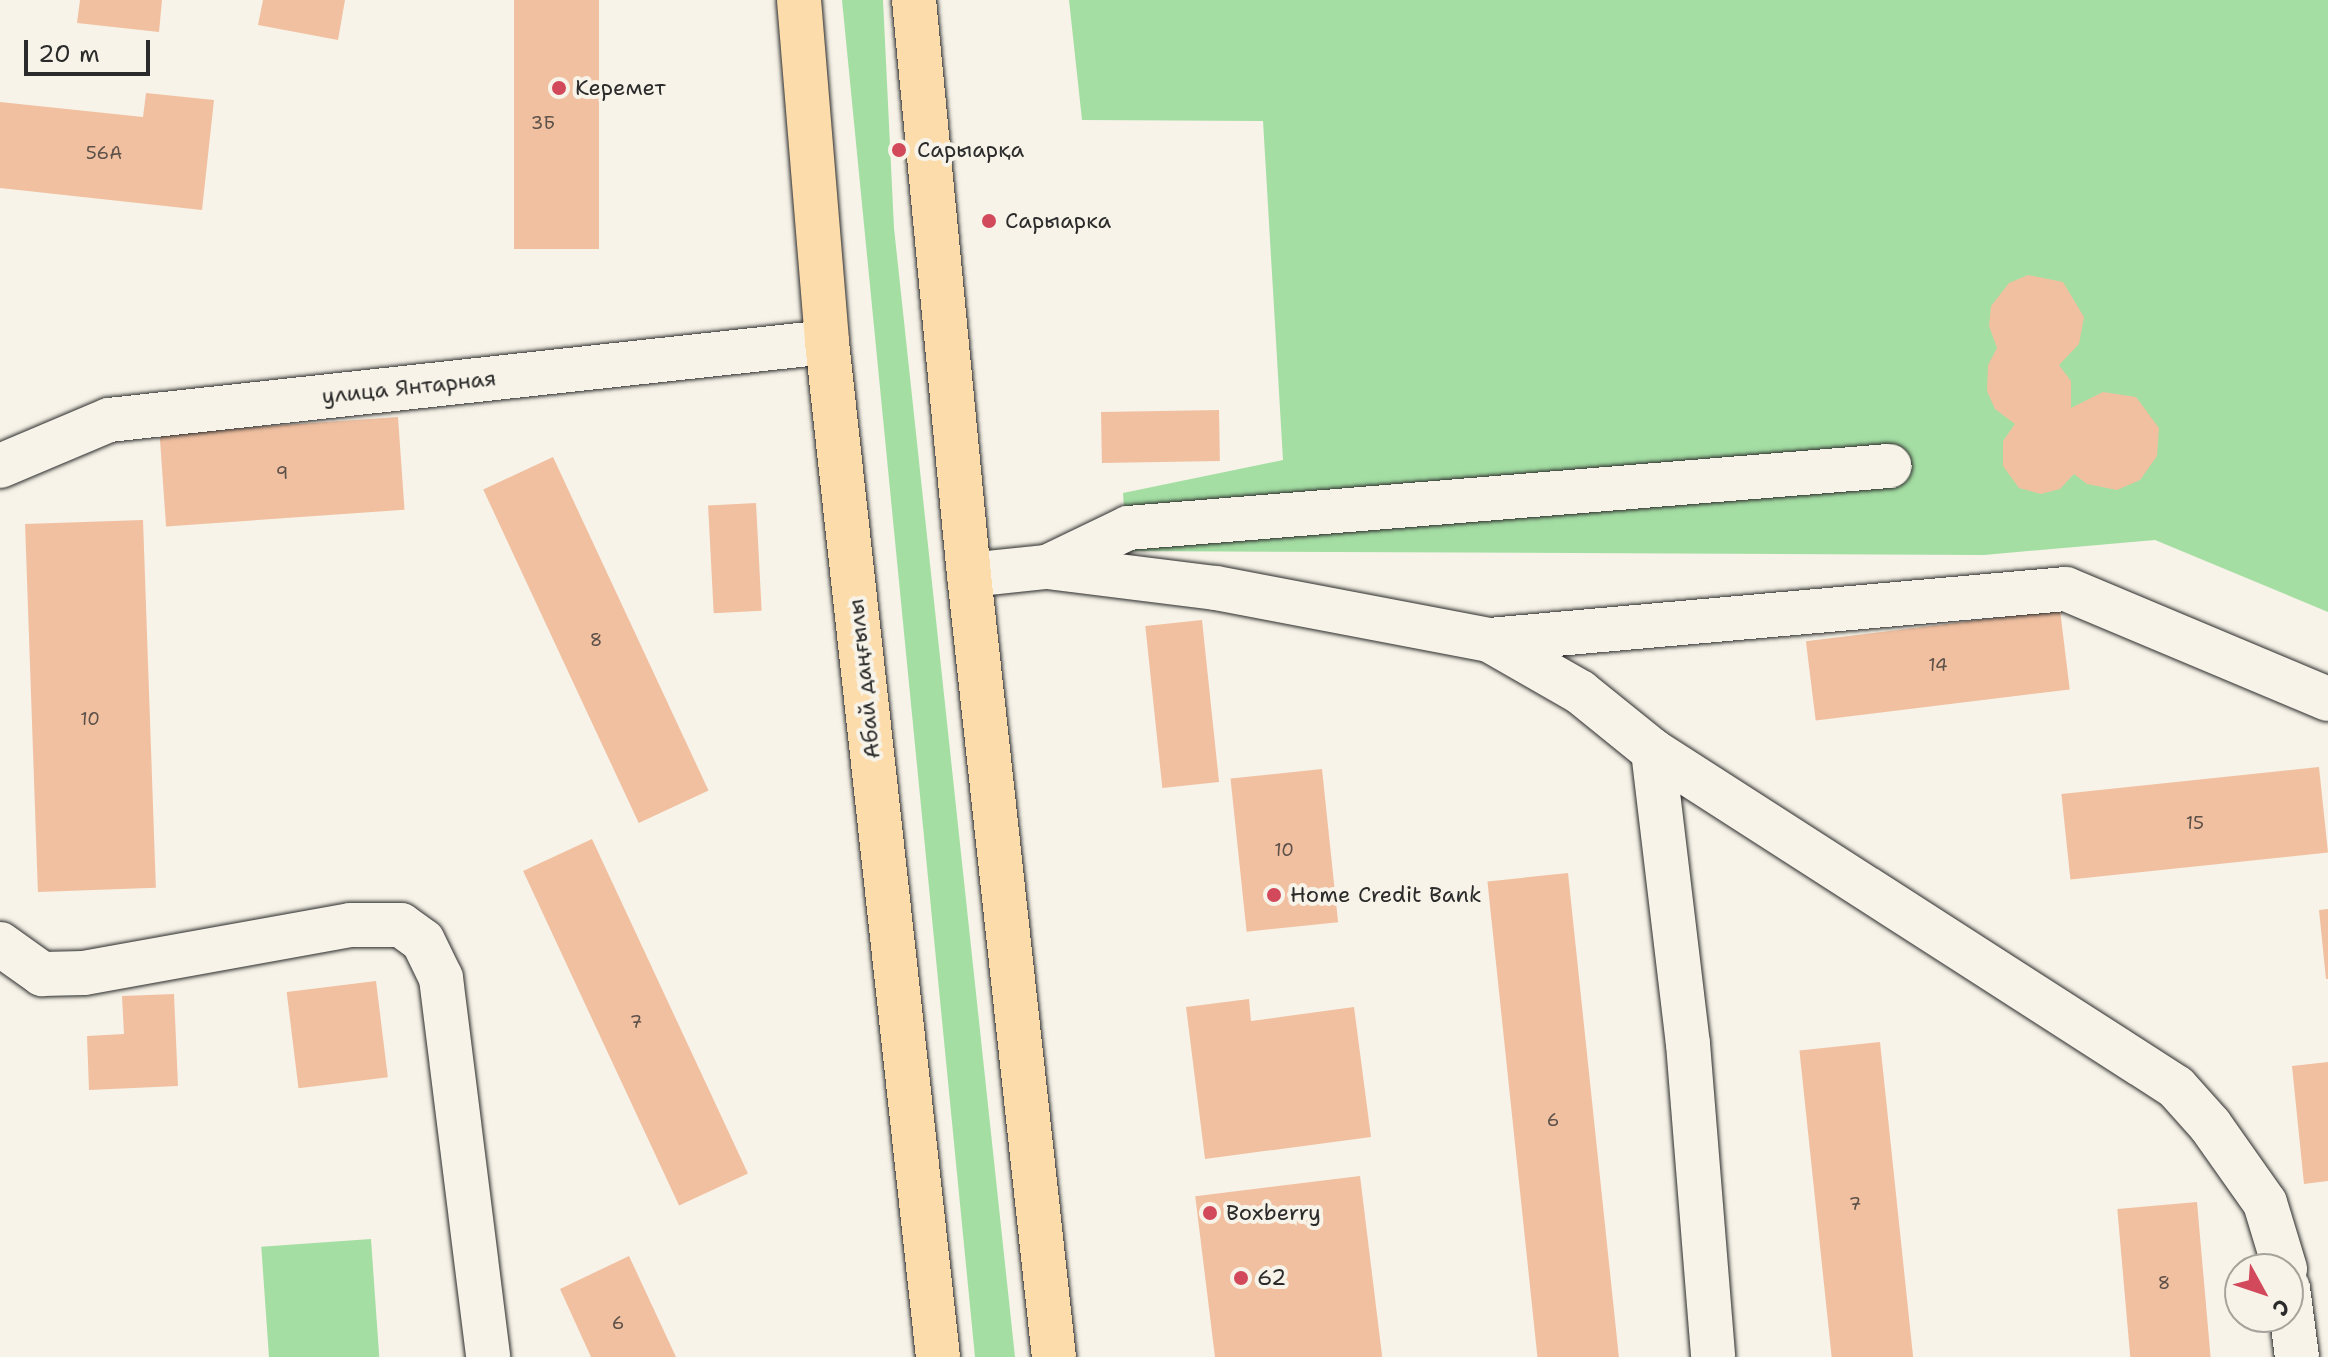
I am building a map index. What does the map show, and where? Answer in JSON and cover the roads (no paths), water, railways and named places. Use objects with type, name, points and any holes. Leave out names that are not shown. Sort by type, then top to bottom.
[{"type":"main road","name":"Абай даңғылы","points":[[799,0],[827,342],[938,1357]]},
{"type":"main road","points":[[914,0],[969,575],[1054,1357]]},
{"type":"street","name":"улица Янтарная","points":[[0,466],[109,420],[827,342]]},
{"type":"street","points":[[1047,567],[1128,528],[1889,466]]},
{"type":"street","points":[[969,575],[1047,567],[1216,588],[1489,640],[2066,589],[2328,699]]},
{"type":"street","points":[[1489,640],[1580,692],[1653,751],[2176,1087],[2210,1125],[2265,1203],[2280,1253]]},
{"type":"street","points":[[1653,751],[1688,1044],[1713,1357]]},
{"type":"street","points":[[0,944],[42,974],[84,973],[350,925],[401,925],[423,941],[441,978],[488,1357]]},
{"type":"street","points":[[2294,1333],[2297,1357]]},
{"type":"place","name":"Керемет","points":[[559,88]]},
{"type":"place","name":"Сарыарқа","points":[[899,150]]},
{"type":"place","name":"Сарыарка","points":[[989,221]]},
{"type":"place","name":"Home Credit Bank","points":[[1274,895]]},
{"type":"place","name":"Boxberry","points":[[1210,1213]]},
{"type":"place","name":"62","points":[[1241,1278]]}]
